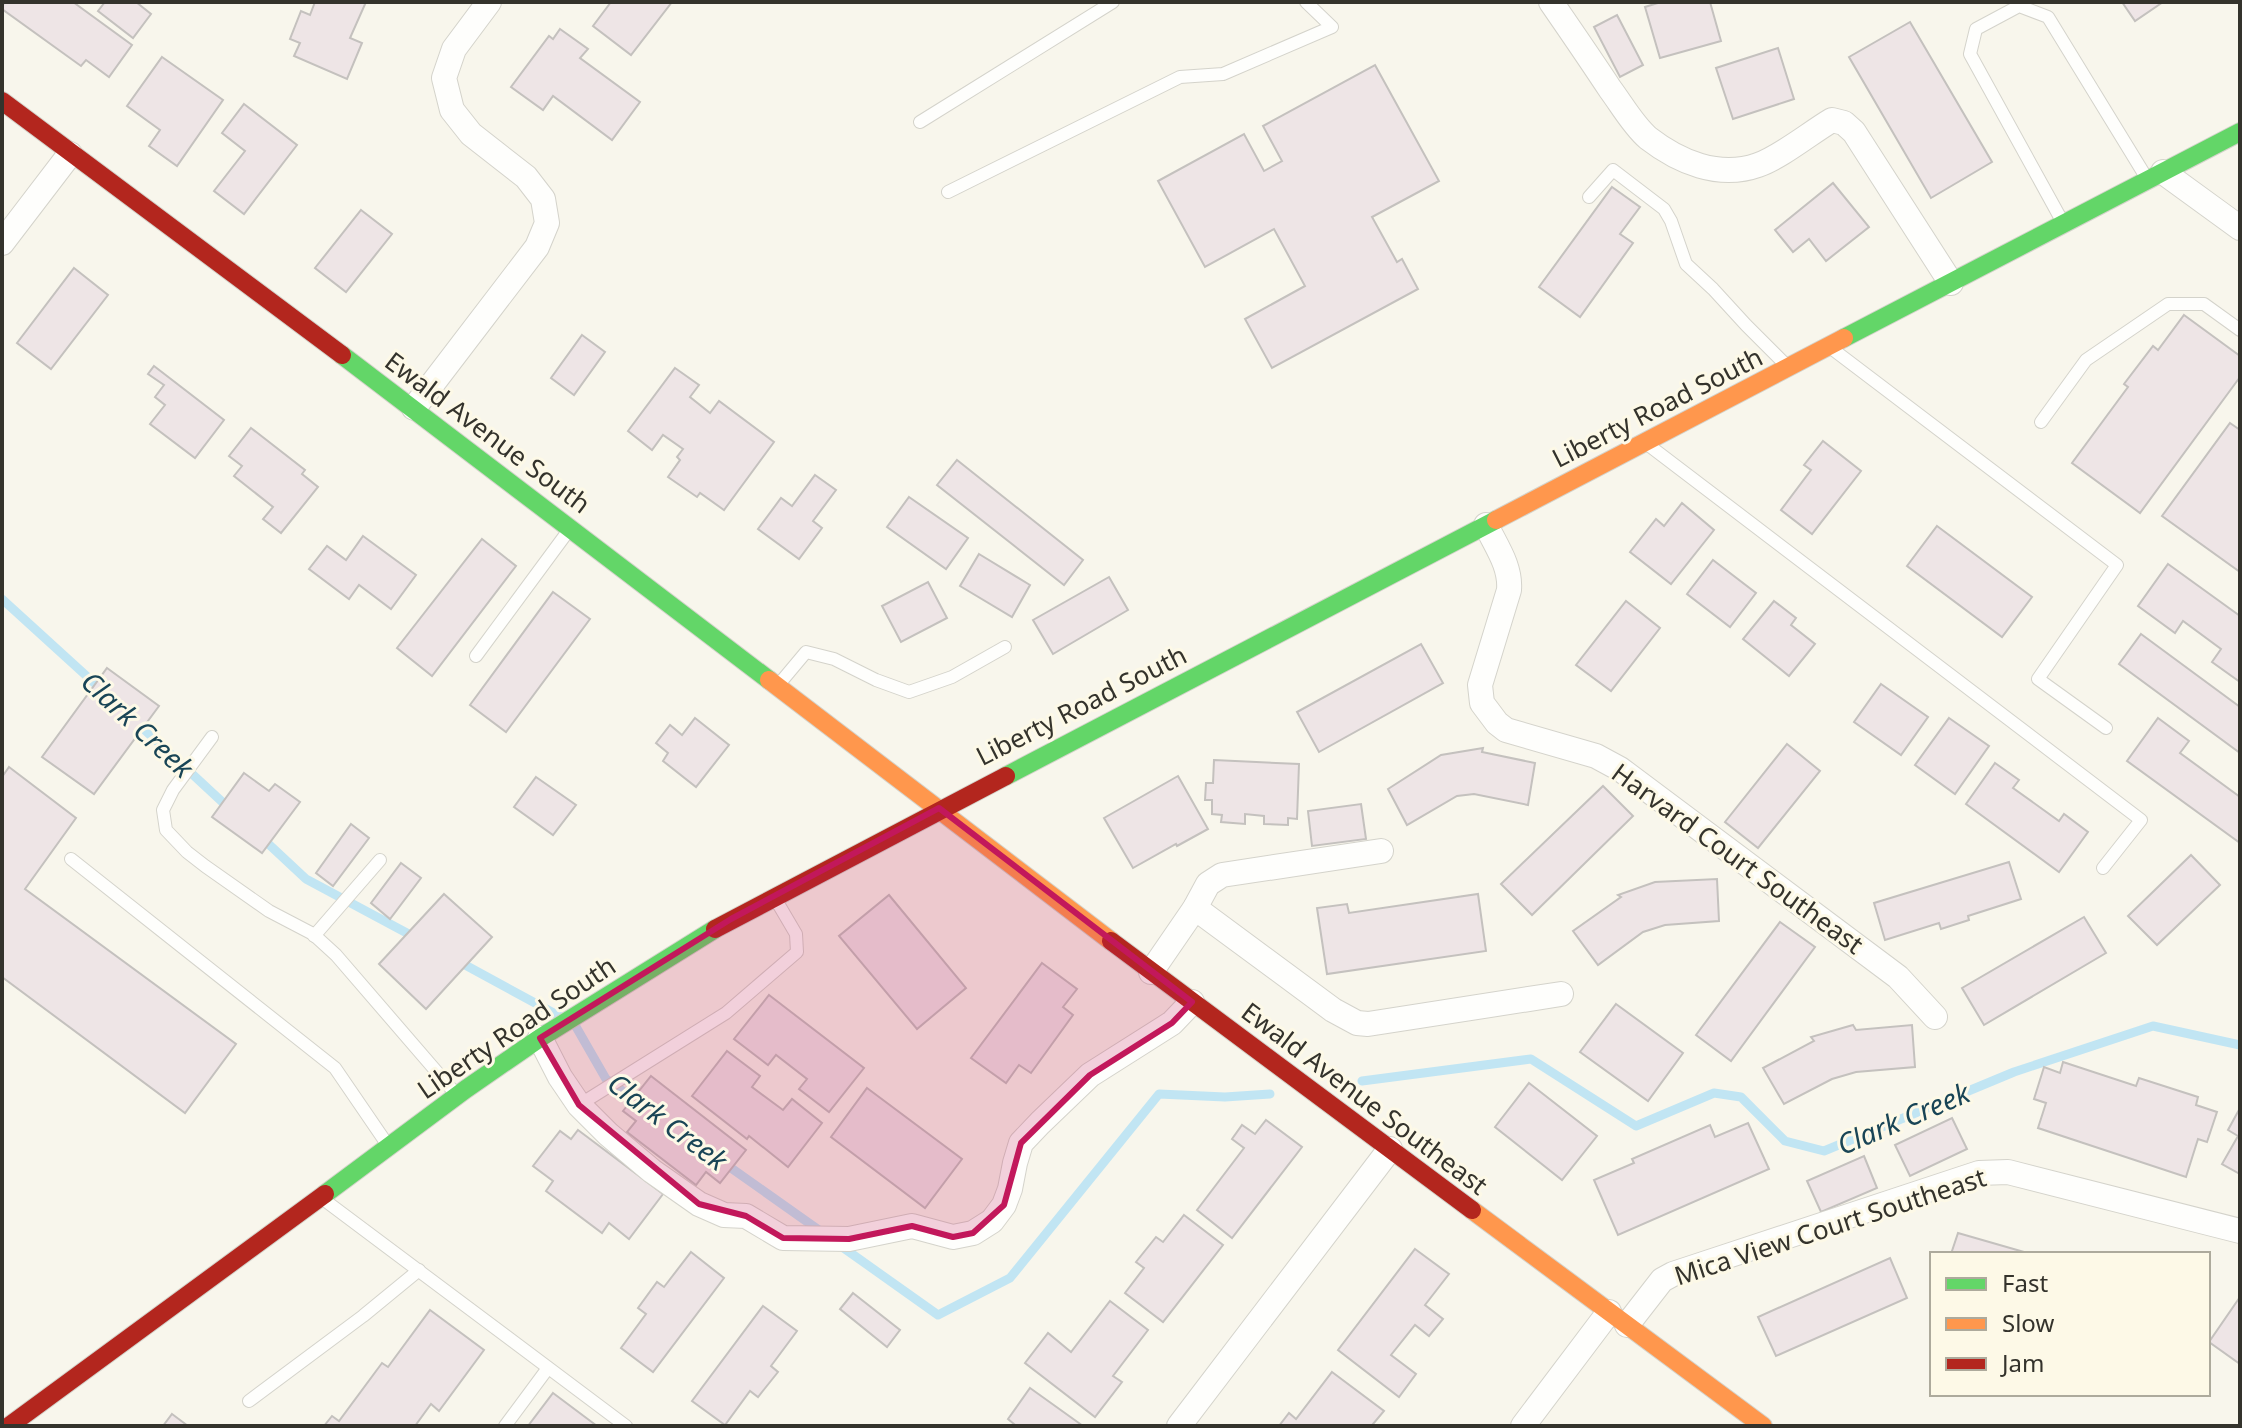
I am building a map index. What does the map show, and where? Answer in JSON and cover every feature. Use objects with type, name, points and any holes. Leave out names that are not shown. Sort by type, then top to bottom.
[{"type":"main road","name":"Ewald Avenue South","points":[[2,101],[414,408],[939,808]]},
{"type":"main road","name":"Liberty Road South","points":[[9,1426],[457,1096],[540,1038],[679,950],[939,808],[2240,132]]},
{"type":"main road","name":"Ewald Avenue Southeast","points":[[939,808],[1151,972],[1763,1426]]},
{"type":"street","points":[[414,408],[537,247],[547,223],[543,199],[526,177],[471,134],[452,110],[444,78],[454,49],[489,2]]},
{"type":"street","points":[[1551,2],[1629,116],[1647,137],[1696,165],[1718,170],[1759,165],[1832,120],[1844,123],[1854,132],[1951,283]]},
{"type":"street","points":[[2,243],[70,154]]},
{"type":"street","points":[[2155,176],[2240,228]]},
{"type":"street","name":"Harvard Court Southeast","points":[[1486,525],[1510,578],[1480,685],[1482,703],[1497,723],[1516,734],[1596,756],[1620,769],[1898,977],[1935,1017]]},
{"type":"street","points":[[1151,972],[1208,884],[1222,875],[1381,851]]},
{"type":"street","points":[[1195,908],[1333,1010],[1357,1023],[1368,1024],[1561,994]]},
{"type":"street","points":[[540,1038],[579,1105],[652,1171],[699,1204],[724,1215],[746,1216],[783,1238],[849,1239],[912,1226],[953,1237],[973,1233],[992,1221],[1004,1205],[1010,1189],[1021,1143],[1090,1075],[1172,1023],[1192,1002]]},
{"type":"street","points":[[1179,1426],[1390,1149]]},
{"type":"street","name":"Mica View Court Southeast","points":[[1523,1426],[1618,1318],[1662,1280],[1979,1173],[2008,1172],[2240,1231]]},
{"type":"lane","points":[[920,122],[1113,2]]},
{"type":"lane","points":[[948,192],[1180,77],[1223,74],[1332,27],[1306,2]]},
{"type":"lane","points":[[2064,224],[1970,54],[1976,29],[2019,6],[2048,17],[2155,176]]},
{"type":"lane","points":[[1589,197],[1613,170],[1664,209],[1686,264],[1789,368]]},
{"type":"lane","points":[[2041,422],[2086,360],[2168,304],[2204,304],[2240,330]]},
{"type":"lane","points":[[1829,347],[2117,565],[2038,679],[2106,728]]},
{"type":"lane","points":[[1645,442],[2141,820],[2103,868]]},
{"type":"lane","points":[[476,656],[571,527]]},
{"type":"lane","points":[[777,685],[806,652],[834,659],[909,692],[952,677],[1005,647]]},
{"type":"lane","points":[[212,737],[173,790],[163,810],[166,830],[187,852],[243,893],[314,936],[347,967],[457,1096]]},
{"type":"lane","points":[[71,859],[335,1068],[389,1146]]},
{"type":"lane","points":[[314,936],[380,860]]},
{"type":"lane","points":[[579,1105],[726,1013],[797,952],[796,934],[774,896]]},
{"type":"lane","points":[[321,1197],[626,1426]]},
{"type":"lane","points":[[249,1401],[419,1270]]},
{"type":"lane","points":[[505,1426],[548,1368]]},
{"type":"highlighted area","points":[[939,808],[1192,1002],[1172,1023],[1090,1075],[1021,1143],[1004,1205],[973,1233],[953,1237],[912,1226],[849,1239],[783,1238],[746,1216],[699,1204],[579,1105],[540,1038],[731,919]]},
{"type":"building","points":[[4,2],[73,2],[132,45],[109,77],[86,60],[81,66],[2,9]]},
{"type":"building","points":[[105,2],[136,2],[151,14],[133,38],[98,11]]},
{"type":"building","points":[[315,2],[366,2],[350,38],[362,43],[347,79],[294,56],[300,43],[290,39],[301,11],[310,15]]},
{"type":"building","points":[[611,2],[672,2],[631,55],[593,26]]},
{"type":"building","points":[[1661,2],[1710,2],[1721,41],[1660,58],[1645,7]]},
{"type":"building","points":[[2122,2],[2163,2],[2135,21]]},
{"type":"building","points":[[1617,15],[1643,65],[1620,77],[1594,27]]},
{"type":"building","points":[[1910,22],[1992,162],[1931,198],[1849,57]]},
{"type":"building","points":[[560,29],[588,49],[580,58],[640,102],[612,140],[553,96],[543,110],[511,87],[549,36],[553,39]]},
{"type":"building","points":[[1778,48],[1794,99],[1733,119],[1716,68]]},
{"type":"building","points":[[162,57],[223,100],[177,166],[149,146],[160,130],[127,106]]},
{"type":"building","points":[[1375,65],[1439,181],[1372,217],[1397,262],[1402,259],[1418,289],[1272,368],[1245,319],[1305,286],[1274,229],[1205,267],[1158,181],[1244,134],[1264,171],[1282,161],[1263,126]]},
{"type":"building","points":[[244,104],[297,145],[244,214],[214,191],[245,151],[222,133]]},
{"type":"building","points":[[1833,183],[1869,227],[1826,261],[1809,239],[1793,252],[1775,230]]},
{"type":"building","points":[[1612,187],[1640,207],[1620,234],[1633,243],[1580,317],[1539,287]]},
{"type":"building","points":[[361,210],[392,234],[346,292],[315,268]]},
{"type":"building","points":[[74,268],[108,295],[51,369],[17,343]]},
{"type":"building","points":[[2184,315],[2240,356],[2240,377],[2140,513],[2072,463],[2128,387],[2124,384],[2153,346],[2158,350]]},
{"type":"building","points":[[582,335],[605,352],[574,395],[551,378]]},
{"type":"building","points":[[154,366],[224,420],[195,458],[150,424],[165,405],[155,397],[164,385],[148,374]]},
{"type":"building","points":[[675,368],[699,385],[690,397],[710,413],[719,401],[774,442],[724,510],[700,493],[697,497],[668,477],[680,460],[677,457],[683,449],[663,435],[652,450],[628,431]]},
{"type":"building","points":[[2230,423],[2240,430],[2240,572],[2162,516]]},
{"type":"building","points":[[251,428],[305,470],[302,474],[318,487],[281,533],[263,519],[273,507],[234,476],[242,466],[229,456]]},
{"type":"building","points":[[1823,441],[1861,471],[1812,534],[1781,510],[1811,470],[1804,465]]},
{"type":"building","points":[[957,460],[1083,560],[1064,585],[937,485]]},
{"type":"building","points":[[815,475],[836,490],[813,521],[822,528],[799,559],[758,529],[781,498],[792,506]]},
{"type":"building","points":[[909,497],[968,538],[946,569],[887,527]]},
{"type":"building","points":[[1682,503],[1714,530],[1671,584],[1630,552],[1656,519],[1664,526]]},
{"type":"building","points":[[1937,526],[2032,597],[2002,637],[1907,566]]},
{"type":"building","points":[[363,536],[416,575],[391,609],[359,585],[349,599],[309,569],[327,546],[346,560]]},
{"type":"building","points":[[482,539],[516,566],[432,676],[397,648]]},
{"type":"building","points":[[979,554],[1030,585],[1012,617],[960,586]]},
{"type":"building","points":[[1713,560],[1756,593],[1730,627],[1687,594]]},
{"type":"building","points":[[2168,564],[2240,616],[2240,682],[2212,662],[2221,649],[2183,621],[2175,633],[2138,606]]},
{"type":"building","points":[[1109,577],[1128,610],[1053,654],[1033,620]]},
{"type":"building","points":[[928,582],[947,618],[901,642],[882,606]]},
{"type":"building","points":[[553,592],[590,619],[506,732],[470,705]]},
{"type":"building","points":[[1626,601],[1660,628],[1611,691],[1576,665]]},
{"type":"building","points":[[1774,601],[1796,618],[1791,625],[1815,644],[1789,676],[1743,639]]},
{"type":"building","points":[[2141,634],[2240,707],[2240,753],[2119,664]]},
{"type":"building","points":[[1421,644],[1443,683],[1319,752],[1297,712]]},
{"type":"building","points":[[107,668],[159,706],[94,794],[42,757]]},
{"type":"building","points":[[1881,684],[1928,717],[1901,755],[1854,722]]},
{"type":"building","points":[[695,718],[729,745],[696,787],[663,761],[668,753],[656,743],[670,725],[682,735]]},
{"type":"building","points":[[1949,718],[1989,746],[1955,794],[1915,765]]},
{"type":"building","points":[[2158,718],[2189,741],[2180,753],[2240,797],[2240,843],[2127,761]]},
{"type":"building","points":[[1787,744],[1820,771],[1758,848],[1725,822]]},
{"type":"building","points":[[1483,748],[1482,752],[1535,763],[1528,805],[1474,794],[1457,796],[1407,825],[1388,789],[1441,755]]},
{"type":"building","points":[[1214,760],[1299,764],[1297,819],[1288,818],[1288,825],[1264,824],[1264,816],[1245,814],[1245,824],[1221,822],[1222,815],[1212,814],[1212,800],[1205,800],[1206,783],[1213,783]]},
{"type":"building","points":[[1995,763],[2019,780],[2013,788],[2059,821],[2064,814],[2088,832],[2059,872],[1966,804]]},
{"type":"building","points":[[9,767],[76,818],[25,889],[236,1044],[185,1113],[2,977],[2,777]]},
{"type":"building","points":[[244,773],[269,791],[275,784],[300,802],[262,853],[212,817]]},
{"type":"building","points":[[1178,776],[1208,829],[1133,868],[1104,818]]},
{"type":"building","points":[[536,777],[576,805],[553,835],[514,807]]},
{"type":"building","points":[[1603,786],[1633,816],[1532,915],[1501,884]]},
{"type":"building","points":[[1361,804],[1366,839],[1312,846],[1308,811]]},
{"type":"building","points":[[351,824],[369,838],[333,886],[316,873]]},
{"type":"building","points":[[2191,855],[2220,885],[2157,945],[2128,916]]},
{"type":"building","points":[[2009,862],[2021,899],[1968,916],[1969,920],[1941,929],[1939,923],[1885,940],[1874,903]]},
{"type":"building","points":[[401,863],[421,878],[390,919],[371,903]]},
{"type":"building","points":[[1717,879],[1719,921],[1665,925],[1643,932],[1598,965],[1573,931],[1621,897],[1618,895],[1655,882]]},
{"type":"building","points":[[444,894],[492,937],[426,1009],[379,964]]},
{"type":"building","points":[[1478,894],[1486,951],[1327,974],[1317,908],[1347,904],[1349,913]]},
{"type":"building","points":[[889,895],[966,988],[917,1029],[839,936]]},
{"type":"building","points":[[2084,917],[2106,953],[1984,1025],[1962,988]]},
{"type":"building","points":[[1780,922],[1815,947],[1731,1061],[1696,1035]]},
{"type":"building","points":[[1042,963],[1077,989],[1063,1007],[1073,1015],[1031,1073],[1019,1065],[1006,1083],[971,1058]]},
{"type":"building","points":[[769,995],[864,1068],[829,1112],[799,1089],[807,1079],[776,1055],[768,1065],[734,1039]]},
{"type":"building","points":[[1616,1004],[1683,1053],[1648,1101],[1580,1052]]},
{"type":"building","points":[[1853,1025],[1856,1030],[1912,1025],[1915,1067],[1856,1072],[1832,1079],[1784,1104],[1763,1068],[1814,1041],[1811,1037]]},
{"type":"building","points":[[727,1051],[760,1076],[752,1087],[783,1110],[792,1099],[822,1123],[788,1167],[692,1096]]},
{"type":"building","points":[[2063,1062],[2136,1086],[2139,1078],[2198,1097],[2196,1105],[2217,1112],[2207,1142],[2198,1139],[2186,1177],[2038,1128],[2046,1103],[2034,1099],[2044,1067],[2060,1073]]},
{"type":"building","points":[[651,1076],[746,1150],[720,1183],[706,1172],[696,1185],[627,1132],[636,1121],[623,1111]]},
{"type":"building","points":[[1529,1083],[1597,1136],[1562,1180],[1495,1127]]},
{"type":"building","points":[[867,1088],[962,1159],[925,1208],[831,1137]]},
{"type":"building","points":[[2240,1108],[2240,1174],[2222,1164],[2238,1136],[2228,1130]]},
{"type":"building","points":[[1952,1118],[1967,1149],[1910,1176],[1895,1145]]},
{"type":"building","points":[[1266,1120],[1302,1147],[1232,1238],[1197,1210],[1244,1148],[1232,1139],[1242,1125],[1255,1134]]},
{"type":"building","points":[[1748,1123],[1769,1169],[1618,1235],[1594,1180],[1634,1163],[1632,1159],[1710,1125],[1715,1137]]},
{"type":"building","points":[[578,1130],[663,1194],[629,1239],[609,1223],[602,1233],[546,1191],[553,1181],[533,1166],[560,1131],[571,1139]]},
{"type":"building","points":[[1864,1156],[1877,1188],[1821,1212],[1807,1181]]},
{"type":"building","points":[[1184,1215],[1223,1245],[1163,1322],[1125,1293],[1144,1268],[1136,1262],[1156,1237],[1163,1242]]},
{"type":"building","points":[[1958,1233],[2024,1252],[1952,1252]]},
{"type":"building","points":[[1415,1249],[1449,1274],[1425,1305],[1443,1319],[1429,1336],[1415,1325],[1391,1355],[1416,1374],[1399,1397],[1338,1350]]},
{"type":"building","points":[[691,1252],[724,1278],[653,1372],[621,1348],[646,1314],[638,1308],[657,1282],[664,1287]]},
{"type":"building","points":[[1890,1258],[1907,1298],[1776,1356],[1758,1317]]},
{"type":"building","points":[[853,1293],[900,1330],[887,1347],[840,1309]]},
{"type":"building","points":[[2240,1297],[2240,1364],[2210,1341]]},
{"type":"building","points":[[1110,1301],[1148,1330],[1113,1376],[1122,1382],[1095,1417],[1025,1363],[1048,1333],[1071,1352]]},
{"type":"building","points":[[763,1306],[797,1331],[771,1366],[778,1372],[758,1397],[750,1391],[725,1425],[692,1401]]},
{"type":"building","points":[[430,1310],[484,1350],[439,1411],[431,1404],[415,1426],[324,1426],[332,1416],[339,1421],[382,1363],[388,1367]]},
{"type":"building","points":[[1332,1372],[1384,1411],[1373,1424],[1375,1426],[1279,1426],[1289,1413],[1296,1419]]},
{"type":"building","points":[[1030,1388],[1083,1426],[1012,1426],[1014,1424],[1008,1419]]},
{"type":"building","points":[[553,1393],[597,1426],[528,1426]]},
{"type":"building","points":[[172,1414],[188,1426],[163,1426]]},
{"type":"waterway","name":"Clark Creek","points":[[2,599],[103,691]]},
{"type":"waterway","name":"Clark Creek","points":[[134,720],[232,811]]},
{"type":"waterway","name":"Clark Creek","points":[[261,837],[306,879],[418,939]]},
{"type":"waterway","name":"Clark Creek","points":[[456,960],[559,1016]]},
{"type":"waterway","name":"Clark Creek","points":[[575,1025],[606,1079],[640,1104]]},
{"type":"waterway","name":"Clark Creek","points":[[1362,1081],[1531,1059],[1636,1126],[1714,1093],[1741,1097],[1785,1141],[1824,1151],[2014,1072],[2153,1026],[2240,1045]]},
{"type":"waterway","name":"Clark Creek","points":[[838,1244],[938,1315],[1010,1278],[1159,1094],[1225,1097],[1270,1094]]},
{"type":"waterway","name":"Clark Creek","points":[[724,1163],[823,1233]]},
{"type":"traffic: fast","points":[[1844,338],[2240,132]]},
{"type":"traffic: fast","points":[[342,355],[769,680]]},
{"type":"traffic: fast","points":[[1006,776],[1496,520]]},
{"type":"traffic: fast","points":[[325,1194],[540,1038],[715,929]]},
{"type":"traffic: slow","points":[[1496,520],[1844,338]]},
{"type":"traffic: slow","points":[[769,680],[1111,941]]},
{"type":"traffic: slow","points":[[1472,1210],[1763,1426]]},
{"type":"traffic: jam","points":[[2,101],[342,355]]},
{"type":"traffic: jam","points":[[715,929],[1006,776]]},
{"type":"traffic: jam","points":[[1111,941],[1472,1210]]},
{"type":"traffic: jam","points":[[9,1426],[325,1194]]}]
